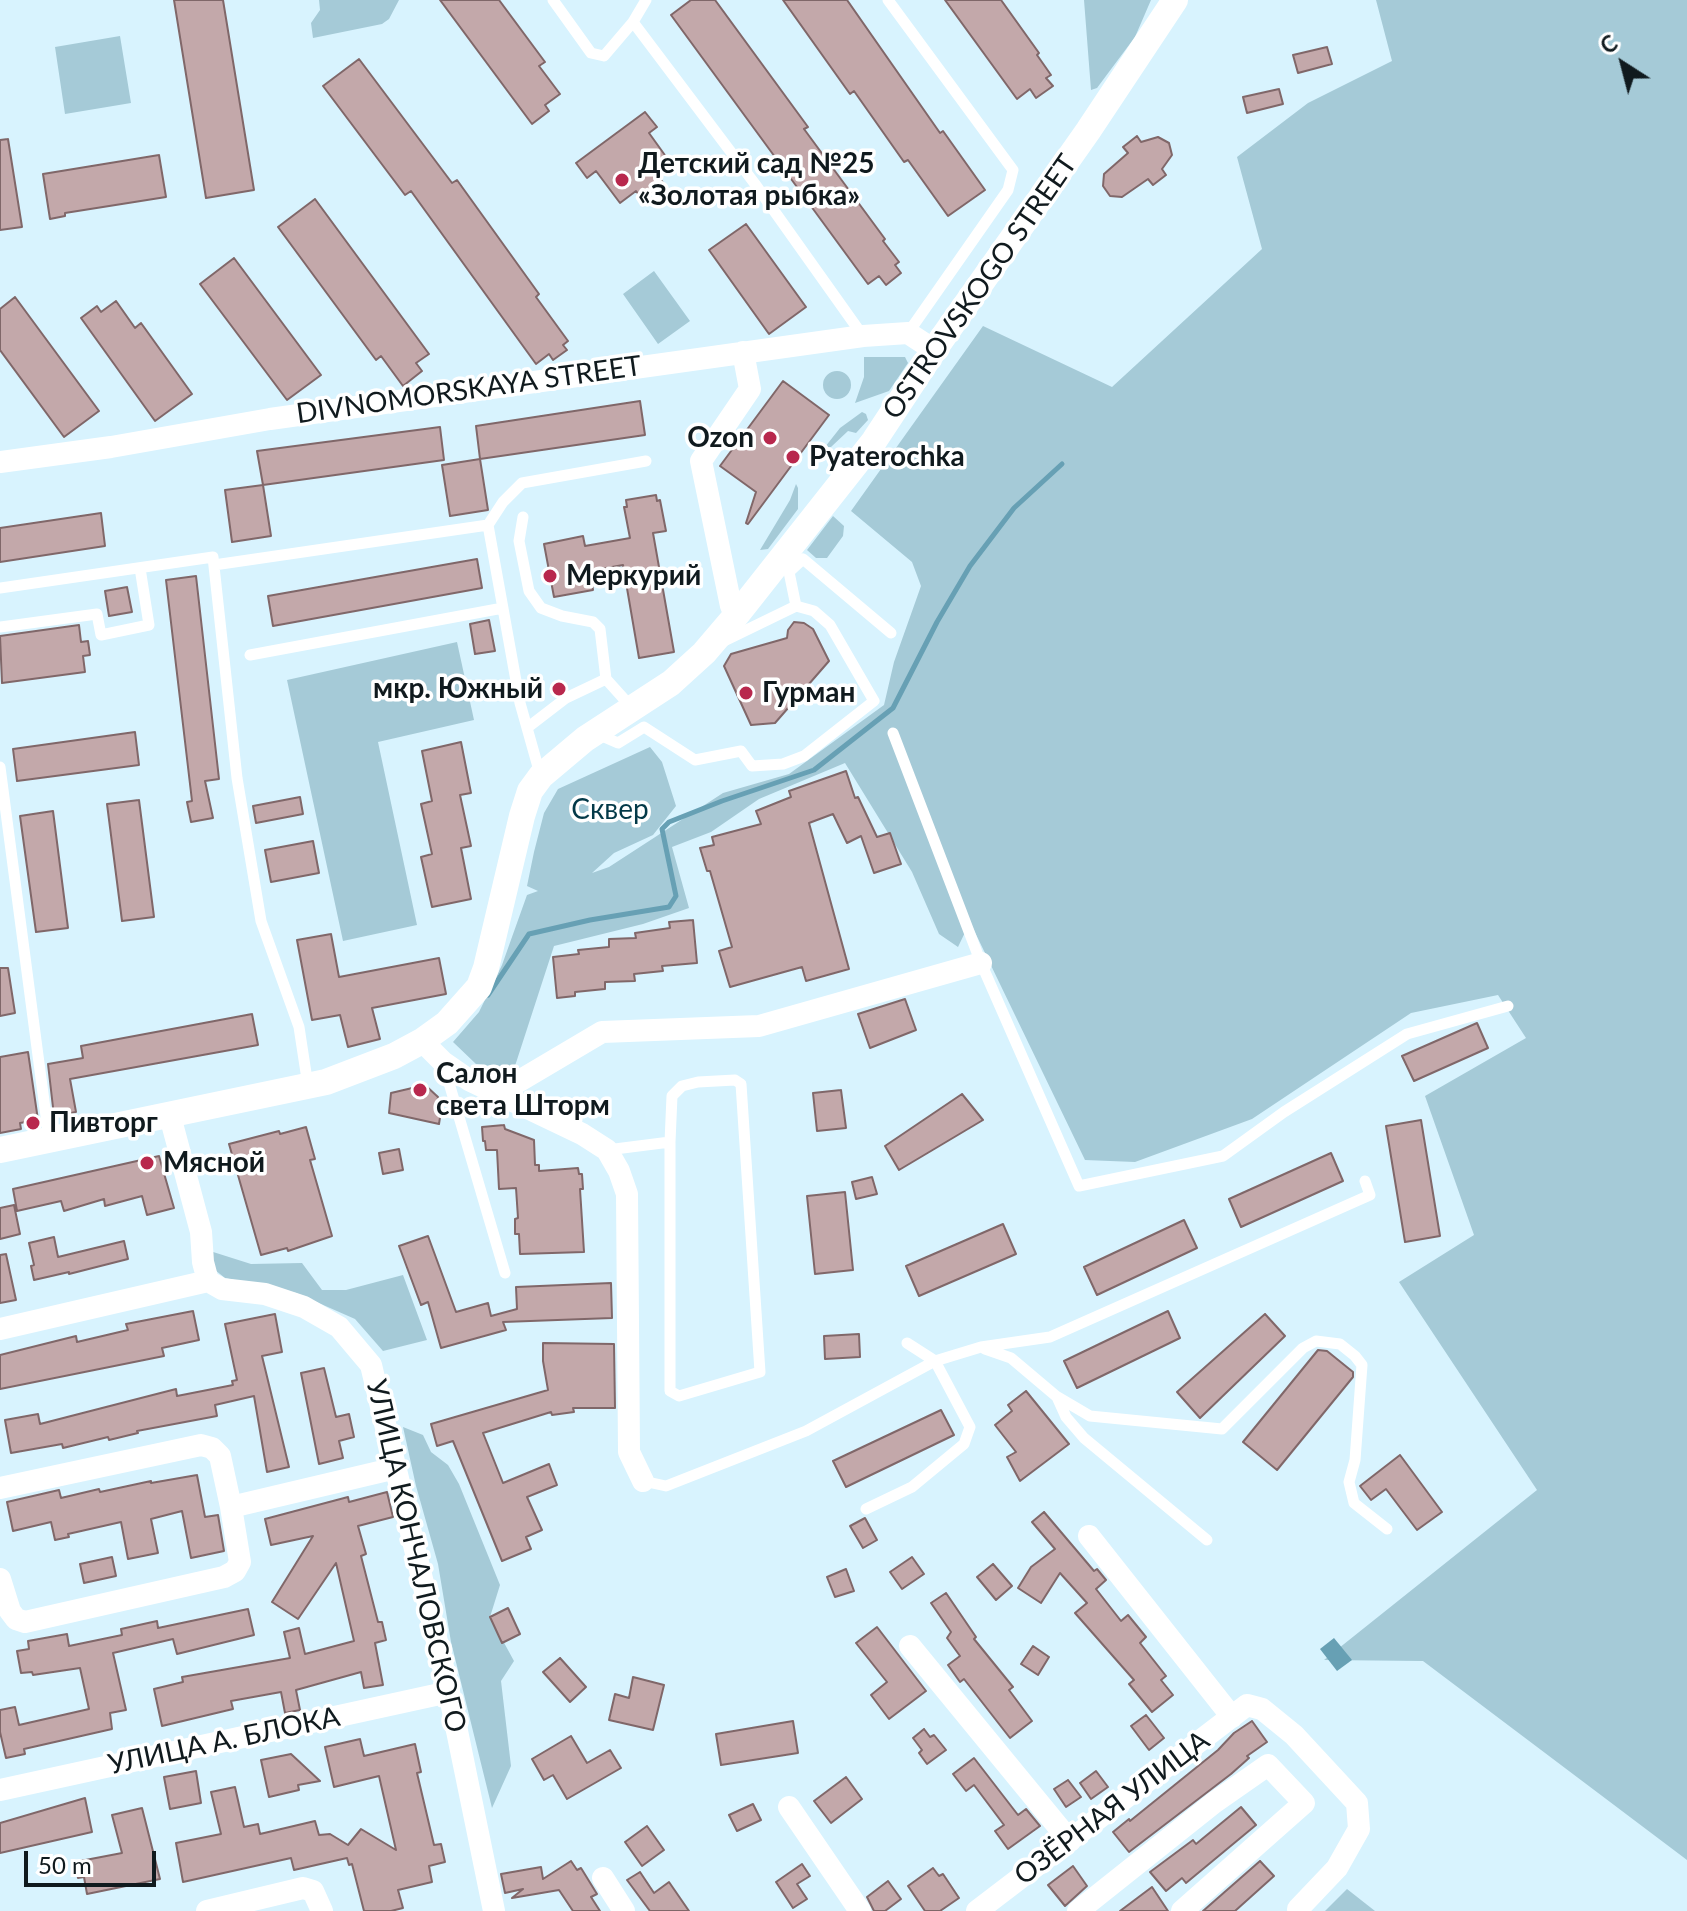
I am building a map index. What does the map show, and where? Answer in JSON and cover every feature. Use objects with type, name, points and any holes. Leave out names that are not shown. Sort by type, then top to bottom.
[{"type":"street","name":"OSTROVSKOGO STREET","points":[[0,1150],[308,1087],[363,1069],[422,1041],[447,1023],[479,987],[486,968],[530,791],[541,776],[594,733],[671,683],[790,560],[1088,131],[1175,0]]},
{"type":"street","name":"DIVNOMORSKAYA STREET","points":[[0,462],[111,447],[270,419],[743,352],[908,333]]},
{"type":"street","points":[[908,333],[934,350]]},
{"type":"street","points":[[739,612],[731,606],[701,461],[750,389],[743,352]]},
{"type":"street","points":[[499,1093],[602,1032],[759,1026],[981,963]]},
{"type":"street","points":[[422,1041],[443,1062],[469,1080],[582,1134],[607,1150],[619,1171],[627,1194],[629,1452],[643,1481]]},
{"type":"street","points":[[0,1329],[208,1281],[201,1232],[170,1116]]},
{"type":"street","name":"УЛИЦА КОНЧАЛОВСКОГО","points":[[208,1281],[222,1289],[265,1294],[304,1307],[339,1327],[371,1365],[449,1692],[494,1911]]},
{"type":"street","points":[[0,1488],[201,1445],[212,1448],[220,1456],[240,1562],[235,1571],[224,1577],[25,1622],[16,1619],[10,1611],[0,1579]]},
{"type":"street","points":[[231,1507],[396,1468]]},
{"type":"street","points":[[1089,1536],[1239,1711],[1262,1709],[1294,1735],[1357,1803],[1359,1829],[1337,1868],[1298,1909]]},
{"type":"street","points":[[910,1646],[1070,1841]]},
{"type":"street","name":"УЛИЦА А. БЛОКА","points":[[0,1790],[449,1692]]},
{"type":"street","name":"ОЗЁРНАЯ УЛИЦА","points":[[977,1911],[1239,1711]]},
{"type":"street","points":[[1078,1911],[1215,1802],[1268,1765],[1301,1799]]},
{"type":"street","points":[[1182,1911],[1301,1799],[1338,1783]]},
{"type":"street","points":[[789,1807],[860,1911]]},
{"type":"street","points":[[603,1878],[624,1911]]},
{"type":"street","points":[[207,1911],[303,1888],[313,1891],[322,1911]]},
{"type":"lane","points":[[553,0],[591,53],[604,56],[633,22],[646,0]]},
{"type":"lane","points":[[888,0],[1013,170],[1008,190],[908,333]]},
{"type":"lane","points":[[633,22],[755,184],[863,336]]},
{"type":"lane","points":[[541,776],[527,728],[488,525],[503,502],[522,483],[646,461]]},
{"type":"lane","points":[[523,517],[519,541],[529,591],[541,608],[593,622],[600,629],[606,679],[633,709]]},
{"type":"lane","points":[[214,565],[488,525]]},
{"type":"lane","points":[[0,588],[213,557],[237,778],[261,921],[299,1027],[308,1087]]},
{"type":"lane","points":[[796,606],[789,572],[790,560],[803,559],[891,633]]},
{"type":"lane","points":[[0,627],[97,614],[101,635],[149,625],[140,568]]},
{"type":"lane","points":[[594,733],[618,743],[644,727],[695,760],[741,751],[752,766],[783,764],[804,756],[874,701],[830,625],[814,611],[796,606],[707,649]]},
{"type":"lane","points":[[250,655],[503,608]]},
{"type":"lane","points":[[527,728],[566,698],[606,679]]},
{"type":"lane","points":[[893,733],[981,963],[1079,1186],[1223,1156],[1284,1112],[1407,1034],[1508,1006]]},
{"type":"lane","points":[[0,767],[49,1140]]},
{"type":"lane","points":[[443,1062],[505,1273]]},
{"type":"lane","points":[[735,1080],[741,1084],[760,1372],[679,1396],[670,1391],[670,1142],[672,1096],[682,1086],[735,1080]]},
{"type":"lane","points":[[607,1150],[670,1142]]},
{"type":"lane","points":[[643,1481],[666,1486],[806,1431],[935,1361],[981,1347],[1050,1337],[1370,1195],[1365,1181]]},
{"type":"lane","points":[[981,1347],[1011,1358],[1056,1396],[1090,1416],[1222,1429],[1303,1348],[1316,1341],[1340,1344],[1362,1365],[1355,1460],[1349,1482],[1354,1503],[1387,1529]]},
{"type":"lane","points":[[866,1509],[912,1487],[964,1444],[970,1427],[935,1361],[907,1343]]},
{"type":"lane","points":[[1056,1396],[1066,1417],[1084,1438],[1207,1540]]},
{"type":"lane","points":[[1168,1911],[1301,1799]]},
{"type":"green space","points":[[319,0],[399,0],[389,19],[382,24],[313,38],[311,23],[320,10]]},
{"type":"green space","points":[[1084,0],[1151,0],[1135,37],[1097,88],[1091,90]]},
{"type":"green space","name":"Сквер","points":[[1376,0],[1687,0],[1687,1860],[1423,1661],[1324,1660],[1537,1490],[1399,1282],[1474,1235],[1425,1096],[1526,1038],[1498,995],[1411,1013],[1252,1119],[1135,1162],[1085,1160],[970,922],[958,947],[939,934],[912,872],[845,763],[759,799],[711,832],[672,847],[689,908],[643,924],[554,946],[514,1069],[476,1064],[453,1042],[479,1012],[502,965],[527,895],[538,891],[527,886],[544,813],[558,789],[650,747],[662,762],[676,806],[653,835],[614,853],[592,873],[609,867],[723,793],[789,774],[884,705],[894,662],[921,586],[912,562],[851,511],[983,326],[1112,387],[1262,249],[1237,157],[1308,103],[1392,61]]},
{"type":"green space","points":[[120,36],[131,103],[65,114],[55,47]]},
{"type":"green space","points":[[654,271],[690,321],[658,344],[623,294]]},
{"type":"green space","points":[[864,357],[905,357],[908,363],[889,391],[855,403],[864,377]]},
{"type":"green space","points":[[837,371],[847,375],[851,385],[847,395],[837,399],[827,395],[823,385],[827,375]]},
{"type":"green space","points":[[862,412],[868,420],[856,433],[848,431],[831,447],[825,447],[840,428]]},
{"type":"green space","points":[[796,484],[798,509],[768,549],[760,550],[790,500]]},
{"type":"green space","points":[[833,516],[844,526],[843,536],[827,558],[816,558],[807,550]]},
{"type":"green space","points":[[457,642],[474,720],[378,742],[417,925],[343,941],[287,680]]},
{"type":"green space","points":[[210,1251],[251,1264],[302,1263],[322,1290],[346,1290],[403,1275],[427,1340],[383,1351],[355,1319],[296,1293],[225,1278],[210,1266]]},
{"type":"green space","points":[[403,1427],[423,1435],[431,1452],[448,1465],[459,1484],[500,1585],[490,1617],[514,1661],[501,1681],[511,1766],[492,1808],[451,1642],[438,1564]]},
{"type":"green space","points":[[1347,1889],[1375,1911],[1325,1911]]},
{"type":"shaded area","points":[[1334,1638],[1352,1660],[1337,1671],[1320,1649]]},
{"type":"building","points":[[174,0],[223,0],[254,190],[206,198]]},
{"type":"building","points":[[440,0],[499,0],[545,62],[539,66],[560,94],[545,105],[549,111],[532,124]]},
{"type":"building","points":[[691,0],[715,0],[885,239],[883,241],[899,262],[895,265],[901,273],[886,285],[879,276],[868,284],[671,15]]},
{"type":"building","points":[[783,0],[847,0],[940,133],[943,131],[985,190],[948,216],[908,160],[904,162],[854,91],[850,94]]},
{"type":"building","points":[[945,0],[1001,0],[1039,53],[1037,55],[1051,75],[1046,78],[1053,86],[1036,98],[1030,89],[1017,99]]},
{"type":"building","points":[[1327,47],[1332,64],[1298,73],[1293,55]]},
{"type":"building","points":[[359,59],[452,183],[457,180],[539,294],[536,297],[568,341],[563,345],[567,350],[553,360],[549,354],[536,364],[411,191],[405,195],[323,86]]},
{"type":"building","points":[[1279,89],[1283,104],[1247,113],[1243,97]]},
{"type":"building","points":[[645,112],[657,127],[649,133],[672,165],[658,176],[664,184],[643,200],[636,191],[620,203],[596,171],[587,178],[576,163]]},
{"type":"building","points":[[1137,136],[1141,142],[1158,137],[1169,143],[1172,155],[1162,169],[1166,175],[1153,185],[1148,179],[1122,197],[1110,196],[1103,186],[1104,174],[1128,153],[1123,147]]},
{"type":"building","points":[[8,139],[22,227],[0,230],[0,140]]},
{"type":"building","points":[[159,155],[166,197],[65,213],[65,216],[50,219],[43,174]]},
{"type":"building","points":[[315,199],[429,354],[416,363],[422,371],[403,386],[381,356],[376,360],[278,227]]},
{"type":"building","points":[[746,224],[806,307],[769,334],[709,250]]},
{"type":"building","points":[[234,258],[321,375],[287,400],[200,284]]},
{"type":"building","points":[[15,297],[99,411],[64,437],[0,350],[0,309]]},
{"type":"building","points":[[116,301],[135,328],[141,323],[192,394],[155,421],[81,318],[97,306],[101,312]]},
{"type":"building","points":[[783,381],[829,415],[748,524],[756,492],[720,466]]},
{"type":"building","points":[[640,401],[645,435],[480,459],[476,426]]},
{"type":"building","points":[[440,427],[444,460],[263,485],[257,451]]},
{"type":"building","points":[[480,459],[488,510],[450,516],[442,465]]},
{"type":"building","points":[[263,485],[271,536],[232,542],[225,490]]},
{"type":"building","points":[[656,495],[657,501],[660,500],[666,531],[653,533],[674,652],[639,658],[623,565],[590,571],[593,590],[554,597],[544,544],[583,536],[585,546],[630,538],[624,507],[627,507],[626,500]]},
{"type":"building","points":[[101,513],[105,546],[0,562],[0,528]]},
{"type":"building","points":[[477,559],[482,588],[273,626],[268,596]]},
{"type":"building","points":[[196,576],[219,779],[205,781],[213,818],[191,822],[187,802],[192,801],[166,580]]},
{"type":"building","points":[[127,587],[132,612],[109,616],[105,591]]},
{"type":"building","points":[[489,620],[495,651],[475,654],[470,624]]},
{"type":"building","points":[[794,622],[804,623],[813,629],[829,661],[775,723],[751,725],[724,666],[731,654],[787,638]]},
{"type":"building","points":[[79,625],[81,642],[88,641],[90,655],[83,656],[85,672],[2,683],[0,636]]},
{"type":"building","points":[[135,732],[139,765],[17,781],[13,749]]},
{"type":"building","points":[[461,742],[471,793],[460,795],[471,846],[461,848],[471,899],[432,907],[421,857],[432,854],[421,804],[432,801],[422,751]]},
{"type":"building","points":[[846,771],[855,798],[858,797],[877,837],[890,833],[901,864],[874,873],[861,836],[847,843],[833,814],[809,823],[849,969],[806,981],[802,967],[730,987],[719,951],[732,947],[710,871],[707,871],[700,848],[714,845],[712,837],[761,824],[756,811],[791,797],[789,791]]},
{"type":"building","points":[[300,797],[303,814],[256,823],[253,806]]},
{"type":"building","points":[[139,800],[154,917],[122,921],[107,804]]},
{"type":"building","points":[[53,811],[68,928],[36,932],[20,816]]},
{"type":"building","points":[[313,841],[319,873],[271,882],[265,850]]},
{"type":"building","points":[[693,920],[697,963],[662,966],[663,971],[634,974],[635,981],[605,982],[605,989],[575,992],[575,996],[557,998],[553,957],[579,954],[578,950],[609,947],[609,939],[636,938],[635,933],[670,928],[669,922]]},
{"type":"building","points":[[331,934],[339,977],[439,958],[446,994],[372,1008],[380,1039],[348,1047],[340,1015],[312,1020],[297,940]]},
{"type":"building","points":[[0,968],[8,968],[15,1013],[0,1016]]},
{"type":"building","points":[[905,999],[916,1030],[870,1048],[858,1014]]},
{"type":"building","points":[[252,1014],[258,1045],[70,1079],[76,1112],[54,1116],[48,1064],[83,1058],[81,1046]]},
{"type":"building","points":[[1477,1023],[1488,1048],[1414,1081],[1402,1056]]},
{"type":"building","points":[[28,1052],[38,1120],[20,1123],[21,1129],[0,1133],[0,1057]]},
{"type":"building","points":[[425,1085],[438,1097],[436,1109],[441,1111],[439,1124],[389,1113],[391,1093]]},
{"type":"building","points":[[841,1090],[846,1128],[817,1131],[813,1093]]},
{"type":"building","points":[[962,1094],[983,1120],[899,1170],[885,1146]]},
{"type":"building","points":[[1421,1120],[1440,1236],[1405,1242],[1386,1126]]},
{"type":"building","points":[[504,1125],[505,1129],[534,1140],[535,1165],[539,1165],[539,1171],[578,1168],[579,1174],[582,1174],[584,1252],[520,1254],[519,1234],[515,1234],[515,1219],[518,1218],[516,1188],[499,1189],[497,1150],[486,1150],[483,1141],[482,1127]]},
{"type":"building","points":[[306,1127],[315,1159],[310,1160],[332,1236],[288,1251],[287,1248],[261,1255],[229,1144]]},
{"type":"building","points":[[399,1149],[403,1170],[383,1174],[379,1153]]},
{"type":"building","points":[[1331,1153],[1343,1181],[1241,1227],[1229,1199]]},
{"type":"building","points":[[159,1156],[174,1208],[147,1215],[142,1196],[105,1206],[104,1199],[64,1211],[61,1201],[17,1211],[13,1189]]},
{"type":"building","points":[[872,1177],[877,1194],[856,1199],[852,1182]]},
{"type":"building","points":[[845,1192],[853,1270],[815,1274],[807,1196]]},
{"type":"building","points":[[14,1205],[20,1234],[0,1239],[0,1208]]},
{"type":"building","points":[[1184,1220],[1197,1248],[1097,1295],[1084,1267]]},
{"type":"building","points":[[1003,1224],[1016,1254],[919,1296],[906,1266]]},
{"type":"building","points":[[428,1236],[456,1312],[488,1303],[491,1316],[517,1309],[516,1287],[611,1283],[612,1318],[503,1322],[506,1330],[441,1348],[428,1302],[421,1305],[399,1246]]},
{"type":"building","points":[[54,1237],[58,1257],[124,1241],[128,1259],[34,1280],[29,1243]]},
{"type":"building","points":[[6,1254],[16,1300],[0,1303],[0,1255]]},
{"type":"building","points":[[193,1311],[199,1340],[162,1348],[164,1356],[0,1389],[0,1355],[76,1336],[77,1342],[128,1330],[126,1324]]},
{"type":"building","points":[[1168,1311],[1180,1338],[1077,1388],[1064,1361]]},
{"type":"building","points":[[275,1314],[282,1352],[262,1356],[289,1467],[267,1472],[254,1396],[215,1405],[217,1416],[137,1431],[109,1440],[108,1437],[63,1448],[62,1444],[11,1453],[5,1420],[38,1414],[40,1424],[176,1389],[177,1396],[233,1385],[232,1381],[237,1380],[225,1324]]},
{"type":"building","points":[[1265,1314],[1285,1336],[1200,1418],[1177,1392]]},
{"type":"building","points":[[859,1334],[860,1357],[825,1359],[824,1336]]},
{"type":"building","points":[[543,1343],[614,1344],[615,1408],[573,1408],[574,1412],[552,1415],[551,1412],[483,1433],[503,1483],[549,1464],[557,1485],[527,1497],[542,1530],[526,1537],[531,1549],[502,1561],[453,1441],[437,1446],[431,1424],[548,1390]]},
{"type":"building","points":[[1318,1350],[1327,1351],[1353,1372],[1353,1377],[1277,1470],[1243,1442]]},
{"type":"building","points":[[324,1368],[336,1417],[349,1414],[354,1437],[339,1441],[343,1458],[319,1464],[301,1373]]},
{"type":"building","points":[[1026,1391],[1069,1444],[1020,1481],[1007,1457],[1016,1452],[995,1425],[1012,1411],[1008,1405]]},
{"type":"building","points":[[941,1410],[954,1435],[846,1487],[833,1461]]},
{"type":"building","points":[[1400,1455],[1442,1512],[1417,1530],[1386,1489],[1371,1500],[1360,1486]]},
{"type":"building","points":[[197,1475],[205,1517],[218,1515],[224,1551],[191,1558],[182,1511],[151,1519],[158,1553],[128,1559],[121,1522],[55,1540],[51,1522],[13,1531],[7,1502],[59,1490],[61,1498],[99,1489],[100,1492]]},
{"type":"building","points":[[387,1492],[393,1517],[358,1526],[366,1554],[361,1556],[378,1622],[382,1622],[386,1640],[375,1643],[383,1685],[364,1688],[361,1672],[296,1690],[300,1710],[285,1713],[281,1692],[231,1701],[233,1709],[162,1726],[154,1689],[183,1682],[182,1677],[290,1658],[284,1632],[299,1628],[305,1654],[354,1641],[336,1563],[298,1619],[272,1602],[313,1536],[271,1545],[265,1519],[348,1497],[349,1502]]},
{"type":"building","points":[[1044,1512],[1094,1571],[1097,1569],[1106,1580],[1096,1589],[1121,1621],[1128,1615],[1146,1637],[1140,1643],[1166,1676],[1161,1680],[1173,1695],[1152,1712],[1129,1684],[1134,1680],[1075,1613],[1087,1603],[1060,1573],[1041,1603],[1018,1588],[1031,1567],[1055,1549],[1032,1522]]},
{"type":"building","points":[[865,1518],[877,1540],[863,1548],[850,1526]]},
{"type":"building","points":[[112,1557],[116,1576],[84,1583],[80,1564]]},
{"type":"building","points":[[912,1557],[924,1574],[902,1589],[890,1572]]},
{"type":"building","points":[[993,1564],[1012,1586],[996,1600],[977,1577]]},
{"type":"building","points":[[846,1569],[854,1591],[835,1597],[827,1577]]},
{"type":"building","points":[[946,1593],[976,1637],[974,1639],[1013,1687],[1009,1690],[1032,1721],[1010,1738],[964,1679],[960,1682],[948,1665],[960,1656],[947,1638],[951,1632],[931,1603]]},
{"type":"building","points":[[508,1608],[520,1634],[502,1643],[490,1617]]},
{"type":"building","points":[[248,1609],[254,1635],[177,1654],[173,1639],[113,1653],[126,1710],[110,1713],[112,1729],[24,1749],[25,1754],[6,1758],[0,1732],[0,1710],[15,1707],[19,1725],[89,1709],[80,1668],[33,1675],[32,1672],[21,1673],[17,1651],[29,1649],[28,1641],[67,1634],[69,1646],[122,1635],[121,1629],[157,1621],[158,1628]]},
{"type":"building","points":[[877,1627],[926,1691],[889,1719],[871,1695],[887,1682],[856,1643]]},
{"type":"building","points":[[1033,1646],[1049,1657],[1038,1675],[1021,1664]]},
{"type":"building","points":[[560,1658],[586,1687],[570,1702],[543,1672]]},
{"type":"building","points":[[633,1677],[664,1685],[653,1730],[609,1720],[615,1694],[629,1698]]},
{"type":"building","points":[[1146,1715],[1164,1738],[1149,1750],[1131,1726]]},
{"type":"building","points":[[793,1721],[798,1753],[721,1765],[716,1734]]},
{"type":"building","points":[[1252,1721],[1267,1742],[1247,1756],[1249,1758],[1231,1774],[1129,1852],[1113,1832]]},
{"type":"building","points":[[924,1729],[930,1737],[934,1735],[946,1750],[927,1764],[913,1738]]},
{"type":"building","points":[[571,1736],[587,1763],[610,1750],[621,1768],[567,1799],[553,1775],[544,1780],[532,1759]]},
{"type":"building","points":[[360,1739],[364,1756],[415,1744],[421,1772],[417,1773],[434,1845],[441,1844],[445,1862],[429,1866],[432,1882],[398,1890],[403,1908],[364,1911],[352,1864],[349,1865],[347,1858],[294,1870],[291,1858],[183,1882],[176,1843],[221,1834],[211,1792],[235,1787],[244,1827],[258,1824],[260,1834],[315,1821],[319,1835],[330,1834],[348,1845],[361,1829],[396,1850],[379,1776],[334,1787],[325,1747]]},
{"type":"building","points":[[291,1754],[320,1781],[298,1785],[299,1790],[269,1797],[261,1760]]},
{"type":"building","points":[[974,1758],[1018,1815],[1026,1809],[1040,1826],[1008,1849],[995,1831],[1004,1825],[974,1785],[966,1791],[953,1774]]},
{"type":"building","points":[[196,1771],[201,1803],[170,1809],[164,1777]]},
{"type":"building","points":[[1096,1771],[1108,1787],[1091,1799],[1080,1783]]},
{"type":"building","points":[[846,1777],[862,1799],[831,1823],[814,1801]]},
{"type":"building","points":[[1068,1780],[1081,1797],[1066,1807],[1054,1789]]},
{"type":"building","points":[[85,1798],[92,1832],[0,1853],[0,1823]]},
{"type":"building","points":[[753,1804],[761,1820],[737,1831],[729,1815]]},
{"type":"building","points":[[1241,1807],[1256,1825],[1186,1883],[1182,1878],[1166,1891],[1150,1872],[1193,1840],[1196,1844]]},
{"type":"building","points":[[142,1808],[160,1879],[87,1894],[84,1877],[78,1878],[75,1862],[122,1853],[112,1815]]},
{"type":"building","points":[[647,1826],[664,1850],[642,1866],[625,1842]]},
{"type":"building","points":[[571,1861],[577,1870],[581,1868],[597,1894],[591,1897],[600,1911],[573,1911],[559,1890],[512,1898],[523,1889],[505,1893],[501,1874],[541,1867],[543,1879]]},
{"type":"building","points":[[1260,1861],[1274,1876],[1235,1911],[1203,1911]]},
{"type":"building","points":[[802,1864],[810,1876],[797,1884],[807,1899],[793,1908],[776,1882]]},
{"type":"building","points":[[1073,1866],[1087,1886],[1065,1906],[1048,1885]]},
{"type":"building","points":[[933,1868],[939,1876],[943,1874],[959,1898],[940,1911],[925,1911],[908,1886]]},
{"type":"building","points":[[640,1872],[654,1893],[669,1882],[689,1911],[650,1911],[627,1880]]},
{"type":"building","points":[[888,1881],[901,1899],[885,1911],[874,1911],[867,1897]]},
{"type":"building","points":[[1152,1887],[1168,1911],[1120,1911]]},
{"type":"waterway","points":[[488,995],[529,934],[669,907],[676,896],[662,829],[669,822],[814,770],[893,708],[970,566],[1014,508],[1062,464]]},
{"type":"place","name":"Детский сад №25 «Золотая рыбка»","points":[[622,180]]},
{"type":"place","name":"Ozon","points":[[770,438]]},
{"type":"place","name":"Pyaterochka","points":[[793,457]]},
{"type":"place","name":"Меркурий","points":[[550,576]]},
{"type":"place","name":"мкр. Южный","points":[[559,689]]},
{"type":"place","name":"Гурман","points":[[746,693]]},
{"type":"place","name":"Салон света Шторм","points":[[420,1090]]},
{"type":"place","name":"Пивторг","points":[[33,1123]]},
{"type":"place","name":"Мясной","points":[[147,1163]]}]
